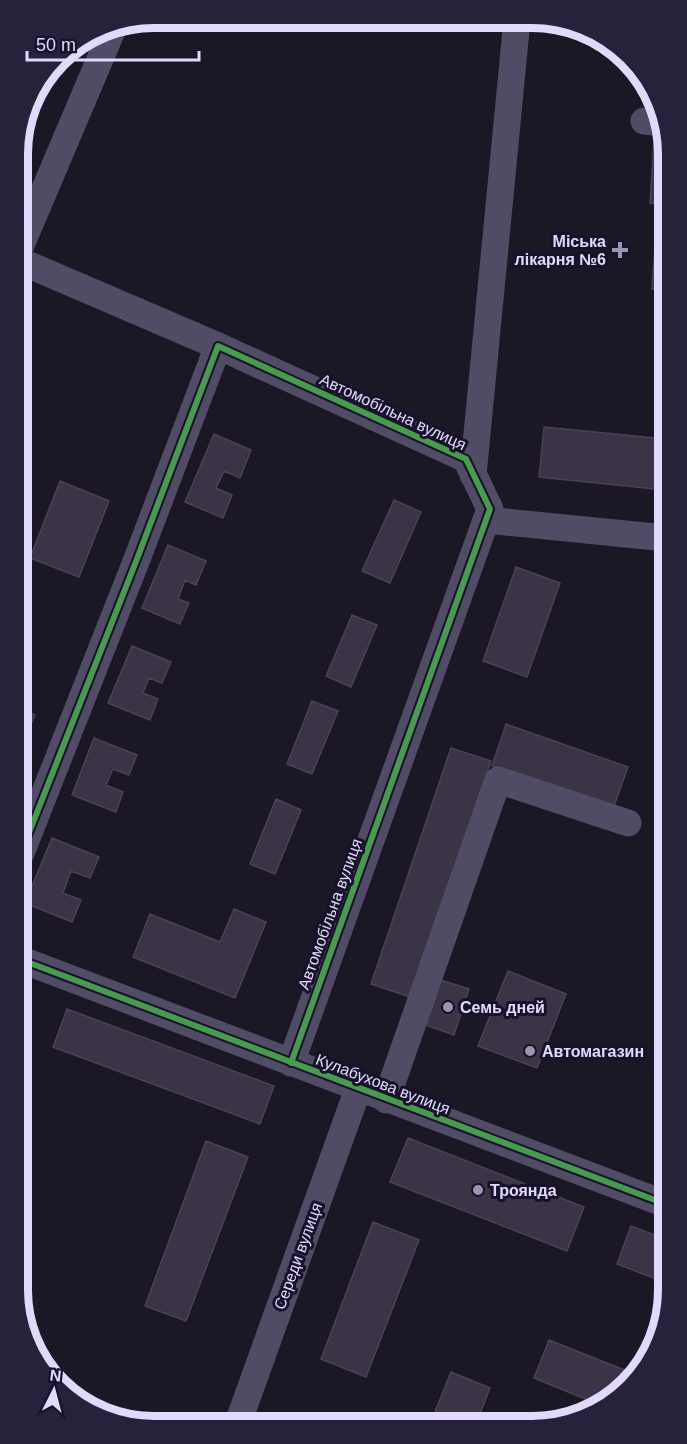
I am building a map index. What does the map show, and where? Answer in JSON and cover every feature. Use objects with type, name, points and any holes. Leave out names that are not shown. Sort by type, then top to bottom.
[{"type":"street","points":[[473,475],[516,28]]},
{"type":"street","points":[[29,229],[110,37]]},
{"type":"street","name":"Автомобільна вулиця","points":[[29,265],[218,346],[466,459],[490,509],[291,1063]]},
{"type":"street","points":[[28,834],[218,346]]},
{"type":"street","points":[[486,520],[658,537]]},
{"type":"street","points":[[386,1100],[498,780],[628,823]]},
{"type":"street","name":"Кулабухова вулиця","points":[[28,962],[658,1201]]},
{"type":"street","name":"Середи вулиця","points":[[241,1416],[358,1089]]},
{"type":"building","points":[[654,141],[657,141],[658,204],[650,203]]},
{"type":"building","points":[[658,204],[658,289],[652,289]]},
{"type":"building","points":[[544,427],[658,438],[658,489],[539,477]]},
{"type":"building","points":[[214,434],[251,450],[240,478],[224,471],[216,488],[232,495],[223,518],[185,502]]},
{"type":"building","points":[[60,481],[109,501],[79,577],[30,558]]},
{"type":"building","points":[[394,500],[421,512],[390,583],[362,571]]},
{"type":"building","points":[[168,545],[206,561],[196,585],[185,580],[178,599],[189,603],[180,624],[142,608]]},
{"type":"building","points":[[516,567],[560,583],[527,677],[483,661]]},
{"type":"building","points":[[352,615],[377,625],[351,687],[326,676]]},
{"type":"building","points":[[132,646],[171,662],[162,683],[149,678],[143,693],[158,699],[150,720],[108,703]]},
{"type":"building","points":[[312,701],[338,711],[312,774],[287,764]]},
{"type":"building","points":[[29,712],[35,715],[28,730]]},
{"type":"building","points":[[506,724],[628,767],[613,809],[492,766]]},
{"type":"building","points":[[94,738],[137,755],[129,775],[113,769],[106,785],[123,792],[116,812],[72,795]]},
{"type":"building","points":[[451,748],[491,761],[410,997],[371,984]]},
{"type":"building","points":[[276,799],[301,810],[275,874],[250,864]]},
{"type":"building","points":[[52,838],[99,857],[90,878],[71,871],[63,893],[81,900],[72,922],[28,904],[28,895]]},
{"type":"building","points":[[234,909],[266,922],[235,998],[133,957],[150,914],[220,942]]},
{"type":"building","points":[[508,971],[566,994],[537,1068],[478,1046]]},
{"type":"building","name":"Семь дней","points":[[441,980],[469,989],[454,1035],[426,1025]]},
{"type":"building","points":[[67,1009],[274,1086],[260,1124],[53,1047]]},
{"type":"building","points":[[408,1138],[584,1207],[567,1251],[390,1182]]},
{"type":"building","points":[[206,1141],[248,1157],[186,1321],[145,1306]]},
{"type":"building","points":[[373,1222],[419,1240],[366,1377],[321,1359]]},
{"type":"building","points":[[631,1226],[658,1236],[658,1280],[617,1264]]},
{"type":"building","points":[[549,1340],[628,1371],[622,1379],[591,1401],[534,1378]]},
{"type":"building","points":[[451,1372],[490,1388],[479,1416],[433,1416]]},
{"type":"cycle path","points":[[28,834],[218,346],[466,459],[490,509],[291,1063]]},
{"type":"cycle path","points":[[28,962],[658,1201]]},
{"type":"place","name":"Міська лікарня №6","points":[[620,250]]},
{"type":"place","name":"Семь дней","points":[[448,1007]]},
{"type":"place","name":"Автомагазин","points":[[530,1051]]},
{"type":"place","name":"Троянда","points":[[478,1190]]}]
